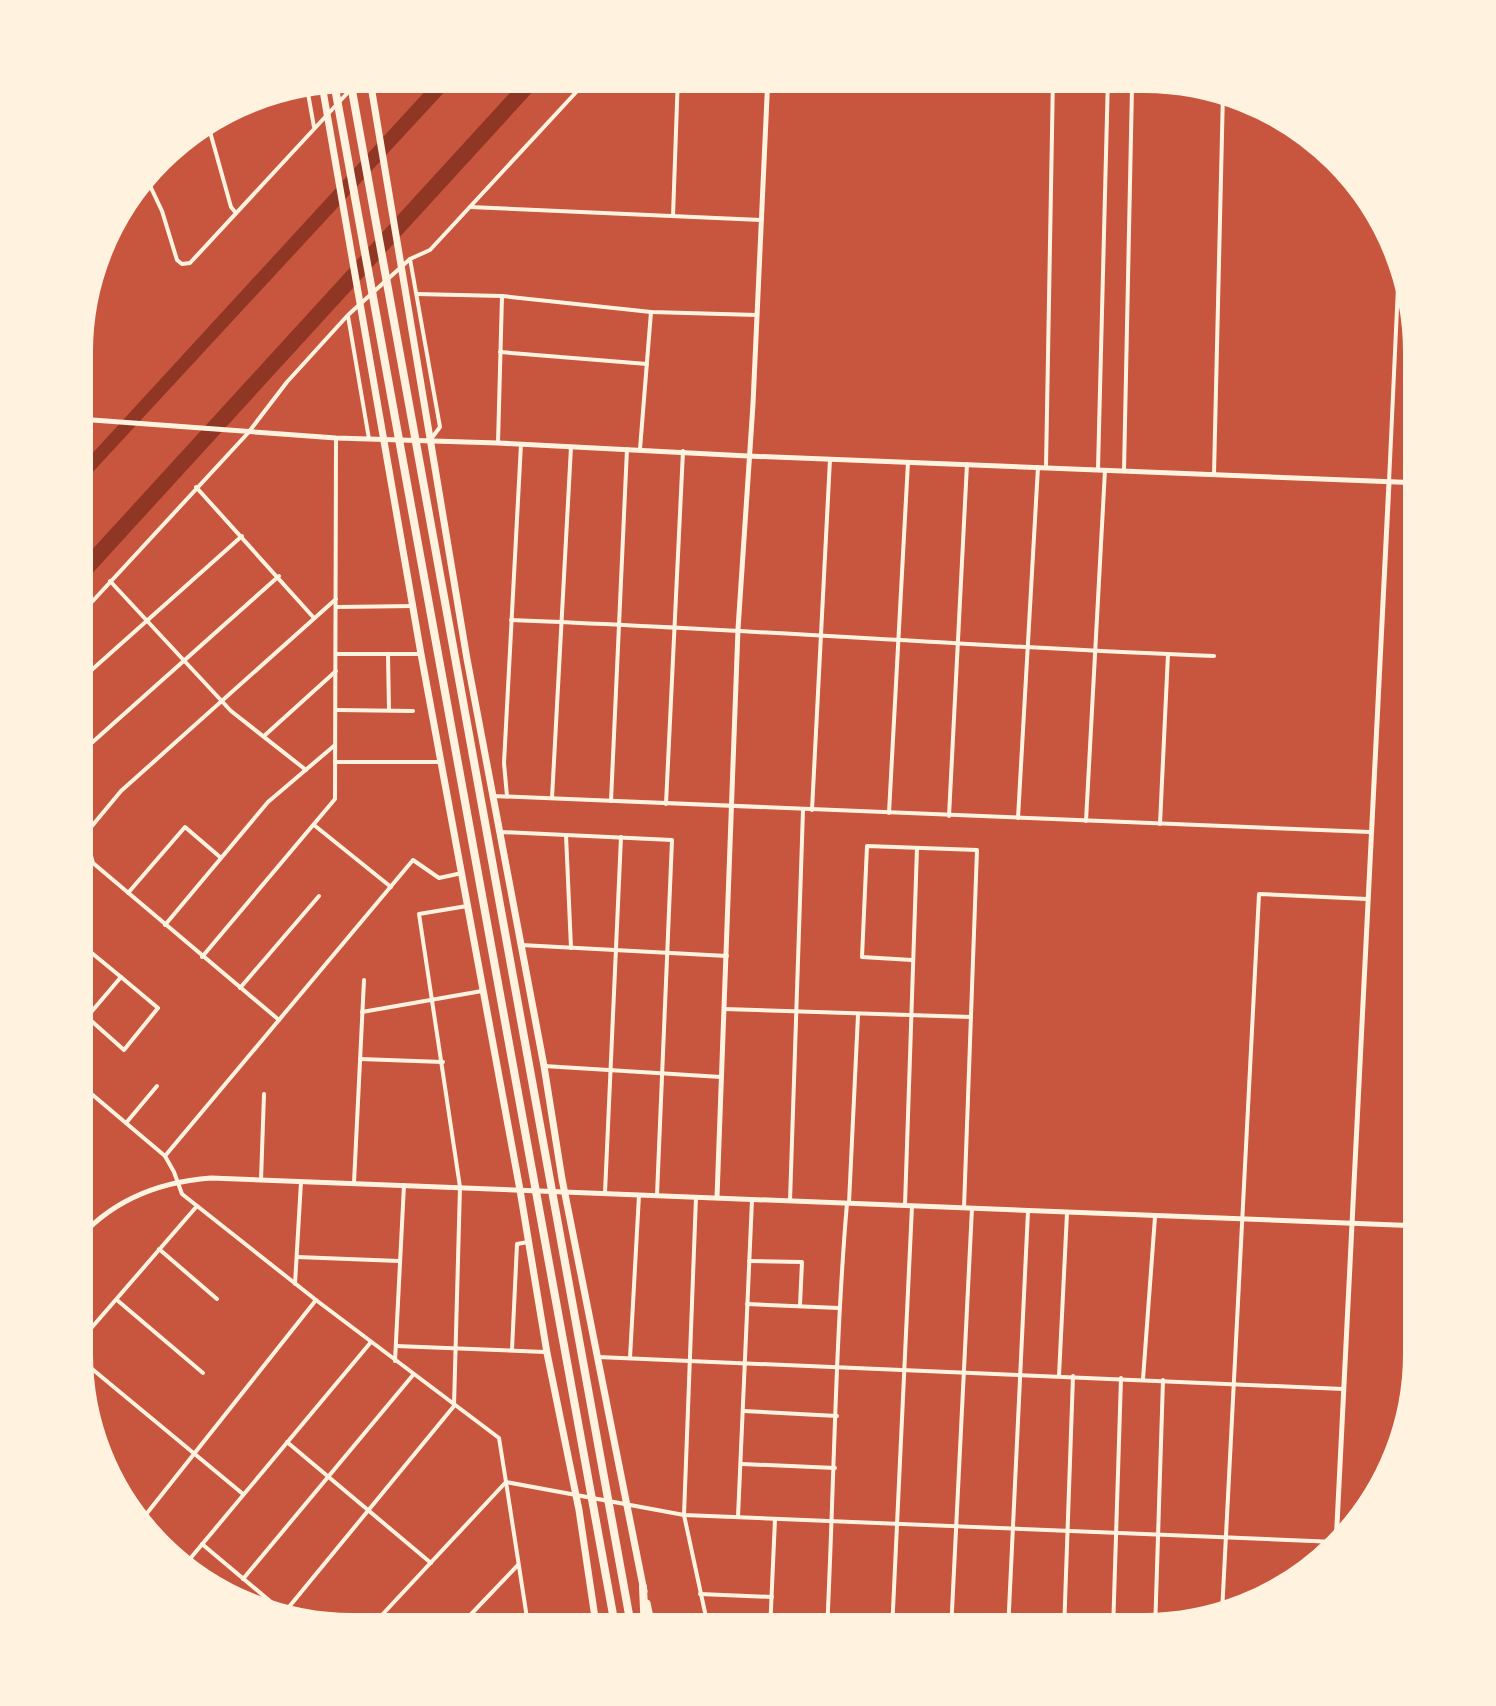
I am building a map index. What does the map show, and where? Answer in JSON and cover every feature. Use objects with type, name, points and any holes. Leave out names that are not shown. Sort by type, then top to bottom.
[{"type":"highway","points":[[352,88],[629,1617]]},
{"type":"highway","points":[[369,88],[519,945],[650,1617]]},
{"type":"highway","points":[[335,89],[613,1617]]},
{"type":"highway","points":[[323,90],[595,1617]]},
{"type":"highway","points":[[643,1587],[644,1617]]},
{"type":"street","points":[[149,184],[162,211],[177,260],[182,264],[190,263],[353,88]]},
{"type":"street","points":[[88,605],[248,433],[287,382],[348,315],[410,259],[430,250],[580,88]]},
{"type":"street","points":[[673,216],[678,88]]},
{"type":"street","points":[[717,1197],[738,629],[753,404],[767,88]]},
{"type":"street","points":[[1046,467],[1053,88]]},
{"type":"street","points":[[1086,821],[1101,470],[1108,88]]},
{"type":"street","points":[[1124,471],[1132,88]]},
{"type":"street","points":[[1139,88],[1215,98]]},
{"type":"street","points":[[308,92],[314,128]]},
{"type":"street","points":[[1214,474],[1223,101]]},
{"type":"street","points":[[209,129],[231,207],[236,214]]},
{"type":"street","points":[[470,207],[761,220]]},
{"type":"street","points":[[410,259],[440,427],[430,441]]},
{"type":"street","points":[[1336,1534],[1398,282]]},
{"type":"street","points":[[417,294],[502,296],[651,312],[757,315]]},
{"type":"street","points":[[498,443],[502,296]]},
{"type":"street","points":[[640,449],[651,312]]},
{"type":"street","points":[[348,315],[369,439]]},
{"type":"street","points":[[500,352],[647,364]]},
{"type":"street","points":[[88,420],[336,438],[1407,483]]},
{"type":"street","points":[[202,957],[335,799],[336,438]]},
{"type":"street","points":[[507,796],[504,763],[521,444]]},
{"type":"street","points":[[552,798],[571,447]]},
{"type":"street","points":[[611,801],[627,449]]},
{"type":"street","points":[[666,804],[683,451]]},
{"type":"street","points":[[812,810],[830,459]]},
{"type":"street","points":[[889,813],[908,462]]},
{"type":"street","points":[[949,816],[967,464]]},
{"type":"street","points":[[1018,818],[1038,467]]},
{"type":"street","points":[[196,487],[314,618]]},
{"type":"street","points":[[88,673],[242,536]]},
{"type":"street","points":[[88,746],[279,576]]},
{"type":"street","points":[[110,581],[222,701],[306,770]]},
{"type":"street","points":[[88,830],[121,791],[337,598]]},
{"type":"street","points":[[337,607],[414,606]]},
{"type":"street","points":[[511,620],[738,629],[956,644],[1214,656]]},
{"type":"street","points":[[337,654],[421,654]]},
{"type":"street","points":[[388,654],[389,710]]},
{"type":"street","points":[[1160,824],[1168,654]]},
{"type":"street","points":[[264,736],[337,671]]},
{"type":"street","points":[[337,710],[413,711]]},
{"type":"street","points":[[165,925],[268,802],[335,745]]},
{"type":"street","points":[[335,762],[443,762]]},
{"type":"street","points":[[493,796],[1370,832]]},
{"type":"street","points":[[790,1201],[803,810]]},
{"type":"street","points":[[314,825],[391,887]]},
{"type":"street","points":[[128,893],[185,827],[220,857]]},
{"type":"street","points":[[500,832],[672,840],[657,1195]]},
{"type":"street","points":[[566,835],[571,948]]},
{"type":"street","points":[[605,1193],[621,837]]},
{"type":"street","points":[[912,960],[862,957],[867,846],[977,850],[964,1372],[952,1617]]},
{"type":"street","points":[[88,847],[93,863],[280,1020]]},
{"type":"street","points":[[892,1617],[904,1369],[910,1016],[917,848]]},
{"type":"street","points":[[165,1156],[413,860],[439,878],[463,873]]},
{"type":"street","points":[[1222,1606],[1259,894],[1367,899]]},
{"type":"street","points":[[240,988],[319,896]]},
{"type":"street","points":[[287,1610],[454,1406],[460,1187],[419,914],[469,905]]},
{"type":"street","points":[[519,945],[727,956]]},
{"type":"street","points":[[89,950],[158,1008],[124,1050],[89,1018]]},
{"type":"street","points":[[89,1015],[121,977]]},
{"type":"street","points":[[354,1183],[364,980]]},
{"type":"street","points":[[362,1012],[484,991]]},
{"type":"street","points":[[724,1009],[971,1017]]},
{"type":"street","points":[[828,1617],[839,1308],[858,1015]]},
{"type":"street","points":[[360,1059],[443,1062]]},
{"type":"street","points":[[544,1066],[721,1077]]},
{"type":"street","points":[[126,1123],[157,1086]]},
{"type":"street","points":[[89,1092],[165,1156],[182,1194],[395,1361],[499,1438],[527,1617]]},
{"type":"street","points":[[261,1180],[264,1094]]},
{"type":"street","points":[[89,1226],[109,1210],[134,1197],[177,1180],[211,1178],[1407,1226]]},
{"type":"street","points":[[295,1284],[301,1181]]},
{"type":"street","points":[[395,1361],[404,1185]]},
{"type":"street","points":[[630,1358],[639,1195]]},
{"type":"street","points":[[696,1197],[684,1515],[706,1617]]},
{"type":"street","points":[[738,1517],[752,1199]]},
{"type":"street","points":[[89,1333],[197,1206]]},
{"type":"street","points":[[1009,1617],[1028,1211]]},
{"type":"street","points":[[1059,1376],[1067,1213]]},
{"type":"street","points":[[1143,1379],[1155,1217]]},
{"type":"street","points":[[512,1350],[517,1244],[530,1242]]},
{"type":"street","points":[[159,1249],[217,1299]]},
{"type":"street","points":[[297,1257],[399,1261]]},
{"type":"street","points":[[749,1261],[802,1262],[800,1305]]},
{"type":"street","points":[[116,1300],[203,1373]]},
{"type":"street","points":[[144,1516],[316,1300]]},
{"type":"street","points":[[747,1304],[839,1308]]},
{"type":"street","points":[[188,1561],[371,1342]]},
{"type":"street","points":[[396,1346],[547,1353]]},
{"type":"street","points":[[597,1357],[1343,1389]]},
{"type":"street","points":[[89,1364],[243,1494]]},
{"type":"street","points":[[243,1579],[414,1374]]},
{"type":"street","points":[[1065,1617],[1073,1376]]},
{"type":"street","points":[[1114,1617],[1121,1378]]},
{"type":"street","points":[[1156,1617],[1163,1380]]},
{"type":"street","points":[[744,1411],[837,1416]]},
{"type":"street","points":[[287,1442],[431,1563]]},
{"type":"street","points":[[742,1464],[835,1468]]},
{"type":"street","points":[[506,1482],[684,1515],[1327,1543]]},
{"type":"street","points":[[381,1617],[506,1482]]},
{"type":"street","points":[[771,1617],[775,1519]]},
{"type":"street","points":[[202,1544],[276,1606]]},
{"type":"street","points":[[468,1617],[518,1565]]},
{"type":"street","points":[[700,1594],[772,1597]]},
{"type":"shaded area","points":[[428,88],[448,88],[88,477],[88,458]]},
{"type":"waterway","points":[[88,566],[525,88]]}]
